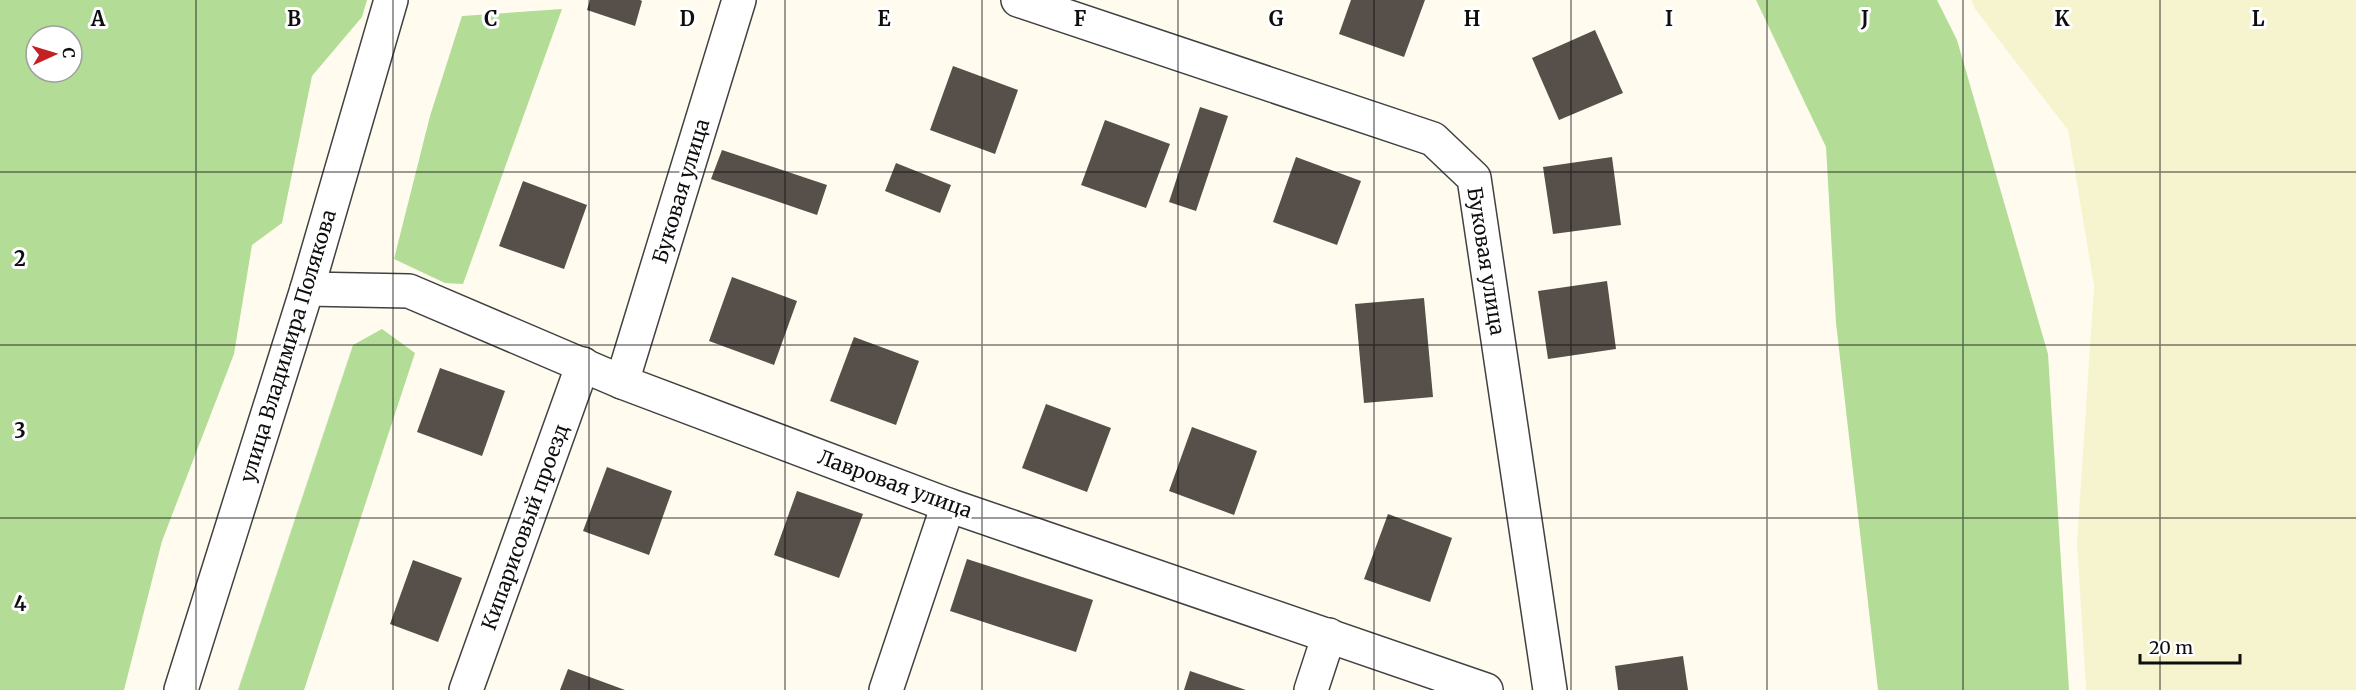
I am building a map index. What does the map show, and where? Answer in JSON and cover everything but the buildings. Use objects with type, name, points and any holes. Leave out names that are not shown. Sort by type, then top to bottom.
[{"type":"street","name":"улица Владимира Полякова","points":[[181,690],[307,289],[391,0]]},
{"type":"street","name":"Буковая улица","points":[[622,382],[739,0]]},
{"type":"street","name":"Буковая улица","points":[[1018,0],[1433,139],[1474,178],[1550,690]]},
{"type":"street","name":"Лавровая улица","points":[[307,289],[409,291],[622,382],[948,505],[1486,690]]},
{"type":"street","name":"Кипарисовый проезд","points":[[466,690],[583,364]]},
{"type":"street","points":[[885,690],[948,505]]},
{"type":"street","points":[[1311,690],[1329,635]]},
{"type":"shaded area","points":[[1971,0],[2356,0],[2356,690],[2086,690],[2077,542],[2094,286],[2068,130],[1975,9]]},
{"type":"green space","points":[[0,0],[367,0],[362,17],[312,76],[282,223],[252,245],[234,354],[162,541],[124,690],[0,690]]},
{"type":"green space","points":[[1756,0],[1937,0],[1957,40],[2048,354],[2069,690],[1878,690],[1836,323],[1826,147]]},
{"type":"green space","points":[[562,9],[463,284],[445,283],[394,259],[430,116],[462,16]]},
{"type":"green space","points":[[382,329],[415,353],[304,690],[238,690],[353,345]]}]
